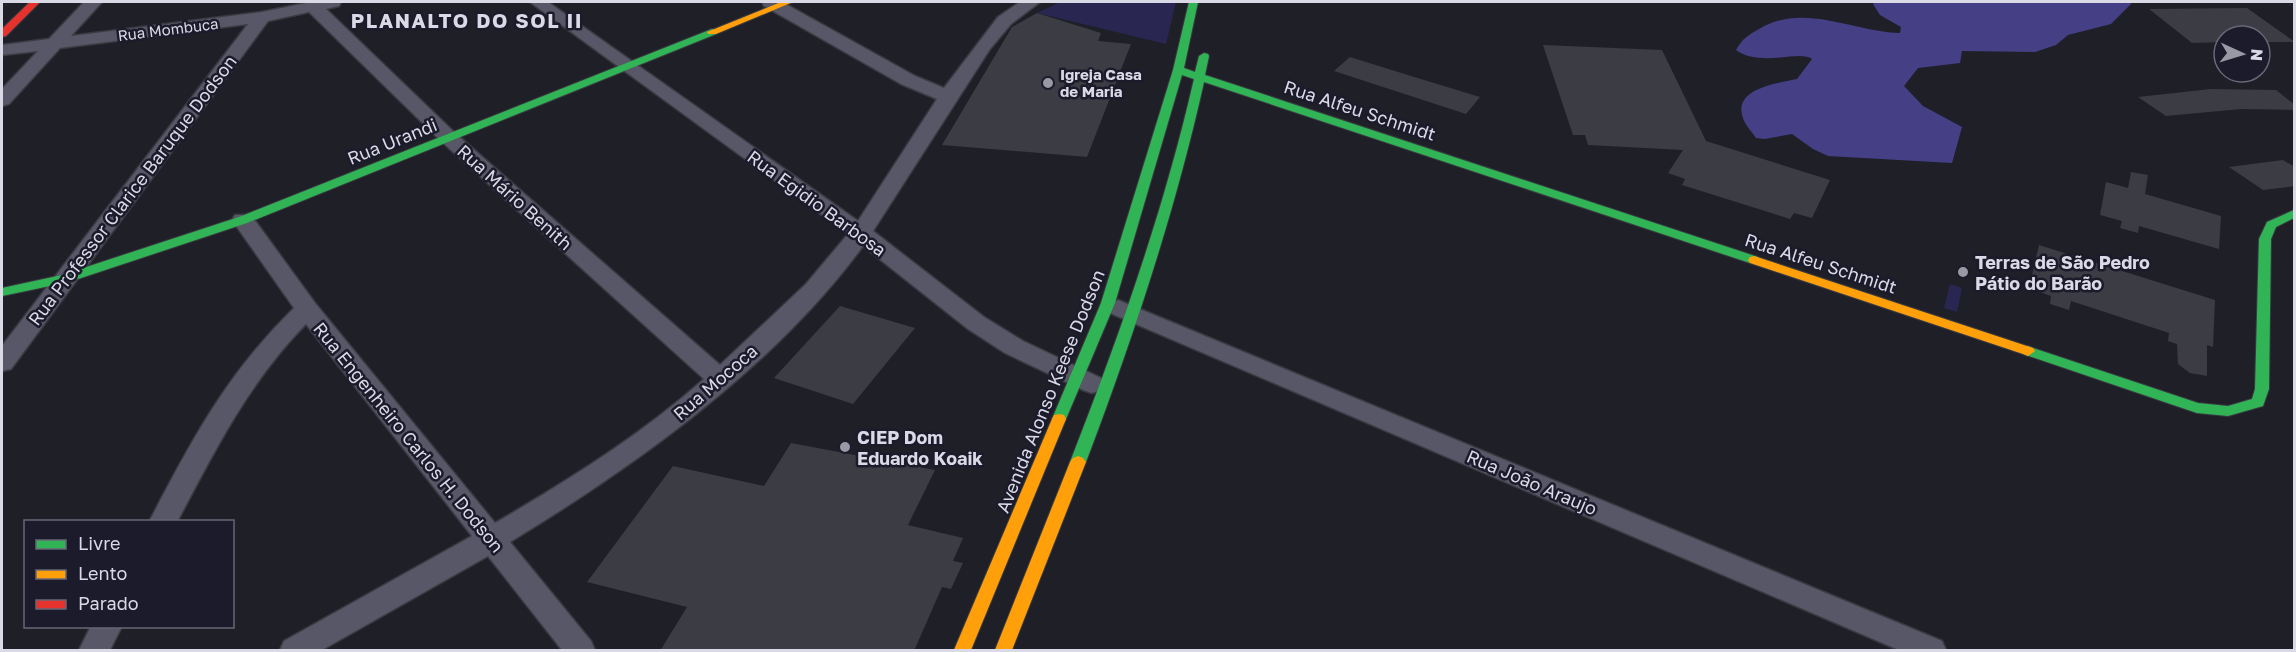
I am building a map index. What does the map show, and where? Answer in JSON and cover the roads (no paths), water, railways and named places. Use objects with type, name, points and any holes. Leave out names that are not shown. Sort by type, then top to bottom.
[{"type":"street","points":[[2,34],[35,2]]},
{"type":"street","points":[[2,100],[93,2]]},
{"type":"street","name":"Rua Egidio Barbosa","points":[[538,2],[861,233],[976,323],[1014,347],[1105,391]]},
{"type":"street","name":"Rua Mococa","points":[[296,651],[575,489],[721,381],[833,267],[861,233],[946,96],[998,26],[1010,14],[1032,2]]},
{"type":"street","name":"Avenida Alonso Keese Dodson","points":[[962,651],[1108,303],[1178,70],[1193,2]]},
{"type":"street","points":[[778,3],[908,81],[946,96]]},
{"type":"street","name":"Rua Urandi","points":[[2,292],[64,279],[243,220],[626,67],[778,3]]},
{"type":"street","name":"Rua Mombuca","points":[[2,50],[262,17],[324,4]]},
{"type":"street","name":"Rua Mário Benith","points":[[324,4],[448,137],[721,381]]},
{"type":"street","name":"Rua Professor Clarice Baruque Dodson","points":[[2,363],[262,17]]},
{"type":"street","points":[[1003,651],[1133,314],[1171,193],[1206,47]]},
{"type":"street","name":"Rua Alfeu Schmidt","points":[[1178,70],[2197,408],[2221,412],[2242,411],[2258,402],[2262,389],[2265,239],[2271,225],[2295,214]]},
{"type":"street","name":"Rua Engenheiro Carlos H. Dodson","points":[[243,220],[307,309],[580,651]]},
{"type":"street","name":"Rua João Araujo","points":[[1108,303],[1931,651]]},
{"type":"street","points":[[164,520],[218,419],[243,380],[274,341],[307,309]]},
{"type":"street","points":[[94,651],[106,628]]},
{"type":"place","name":"Igreja Casa de Maria","points":[[1048,83]]},
{"type":"place","name":"Terras de São Pedro Pátio do Barão","points":[[1963,272]]},
{"type":"place","name":"CIEP Dom Eduardo Koaik","points":[[845,447]]},
{"type":"district","name":"PLANALTO DO SOL II","points":[[467,20]]}]
